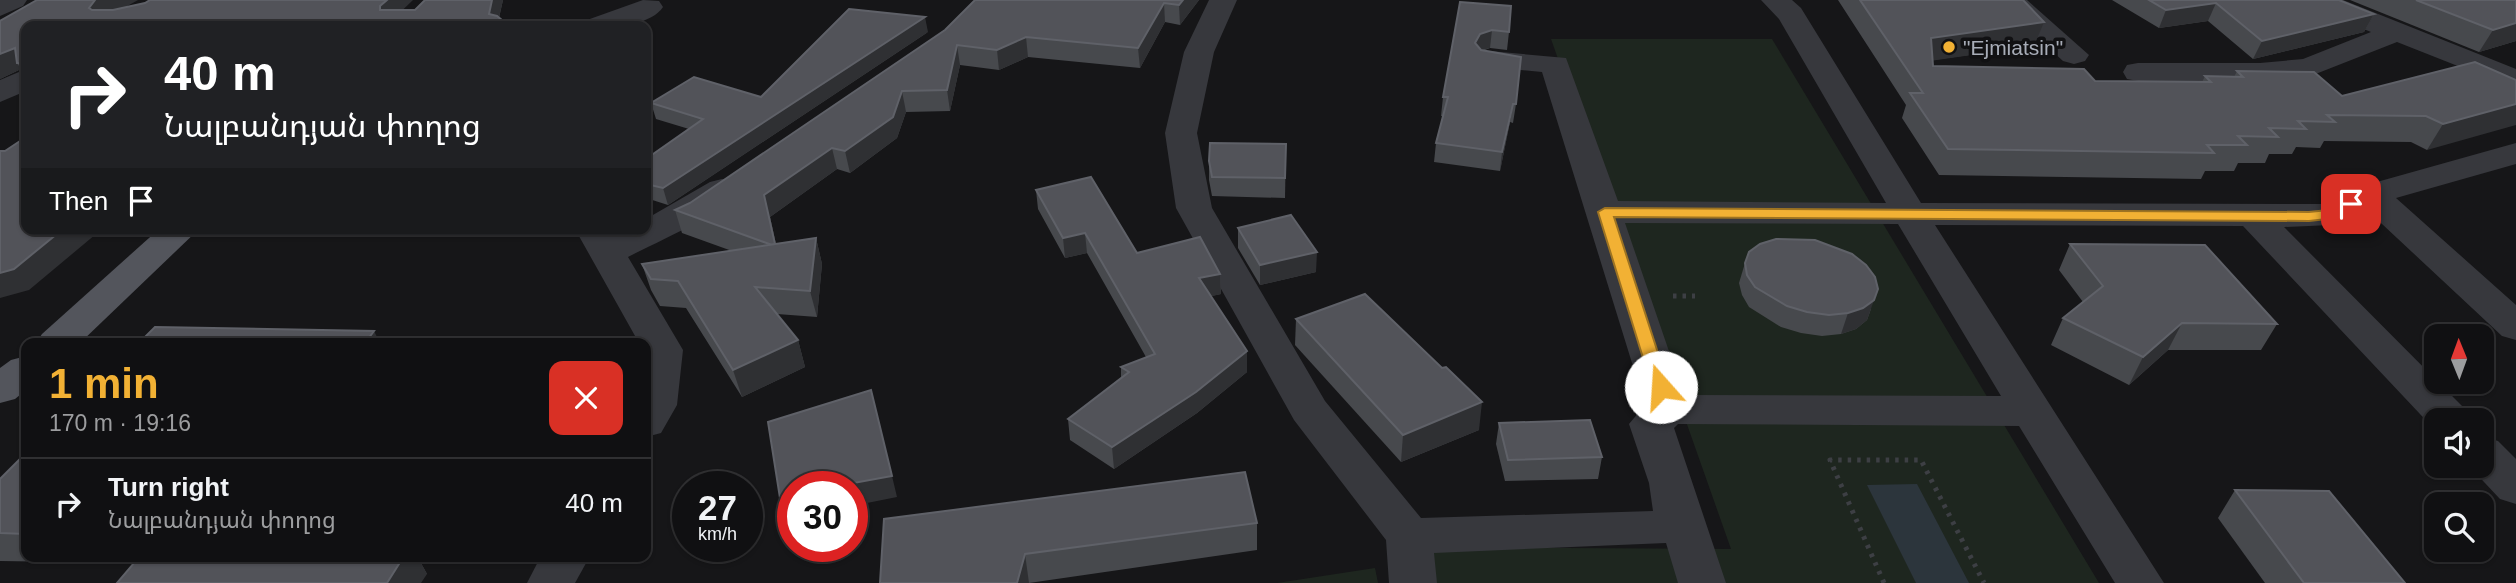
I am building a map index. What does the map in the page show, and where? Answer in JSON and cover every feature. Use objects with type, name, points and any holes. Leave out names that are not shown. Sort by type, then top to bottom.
[{"type":"main road","points":[[62,338],[174,235]]},
{"type":"main road","points":[[0,365],[21,369]]},
{"type":"main road","points":[[0,389],[21,374]]},
{"type":"street","points":[[0,7],[13,0]]},
{"type":"street","points":[[1223,0],[1199,52],[1181,133],[1194,208],[1309,410],[1409,536],[1413,583]]},
{"type":"street","points":[[1775,0],[1791,14],[1910,215],[2140,583]]},
{"type":"street","points":[[2010,0],[2074,55]]},
{"type":"street","points":[[2319,0],[2516,80]]},
{"type":"street","points":[[611,21],[649,7]]},
{"type":"street","points":[[2138,72],[2260,72],[2308,68],[2398,32]]},
{"type":"street","points":[[1490,60],[1555,64],[1668,410]]},
{"type":"street","points":[[0,93],[21,81]]},
{"type":"street","points":[[1605,212],[2253,216],[2331,214],[2371,194],[2516,153]]},
{"type":"street","points":[[651,225],[682,215],[747,173]]},
{"type":"street","points":[[2371,194],[2516,327]]},
{"type":"street","points":[[2253,216],[2439,408]]},
{"type":"street","points":[[620,235],[601,241],[663,350],[656,405],[651,414]]},
{"type":"street","points":[[1702,583],[1667,513],[1651,424],[1668,410],[2032,411]]},
{"type":"street","points":[[2494,464],[2516,487]]},
{"type":"street","points":[[1409,536],[1667,513]]},
{"type":"street","points":[[551,583],[563,562]]},
{"type":"path","points":[[1884,583],[1830,460],[1921,460],[1984,583]]},
{"type":"shaded area","points":[[1551,39],[1772,39],[2099,583],[1430,583],[1426,547],[1731,549]]},
{"type":"shaded area","points":[[1917,484],[1969,583],[1916,583],[1867,485]]},
{"type":"shaded area","points":[[1375,568],[1378,583],[1277,583]]},
{"type":"building","points":[[37,0],[95,0],[89,8],[92,10],[113,10],[150,0],[387,0],[380,6],[380,10],[415,10],[425,0],[492,0],[489,14],[503,21],[21,21],[21,63],[17,63],[15,48],[0,54],[0,21]]},
{"type":"building","points":[[975,0],[1183,0],[1179,5],[1164,3],[1138,48],[1026,37],[997,50],[957,45],[947,90],[902,91],[893,117],[845,151],[832,148],[764,195],[775,244],[675,210],[690,203],[945,30]]},
{"type":"building","points":[[1860,0],[2023,0],[2044,22],[1931,38],[1933,66],[2084,69],[2095,81],[2211,82],[2205,76],[2243,77],[2237,71],[2314,72],[2342,96],[2475,62],[2516,80],[2516,104],[2443,124],[2426,116],[2327,115],[2335,122],[2298,121],[2306,129],[2269,128],[2278,137],[2238,136],[2247,145],[2207,145],[2214,153],[1948,149],[1910,93],[1923,93]]},
{"type":"building","points":[[2149,0],[2339,0],[2374,14],[2262,41],[2216,3],[2166,10]]},
{"type":"building","points":[[2416,0],[2516,0],[2516,23],[2493,30]]},
{"type":"building","points":[[1460,2],[1511,6],[1509,32],[1492,30],[1480,34],[1475,43],[1481,50],[1521,57],[1516,104],[1513,104],[1502,152],[1436,143],[1448,97],[1443,97]]},
{"type":"building","points":[[849,9],[925,17],[663,188],[651,185],[651,155],[703,119],[651,103],[694,77],[761,97]]},
{"type":"building","points":[[21,140],[21,235],[56,235],[14,269],[0,273],[0,151],[5,151]]},
{"type":"building","points":[[1210,143],[1286,144],[1285,178],[1212,177]]},
{"type":"building","points":[[1091,177],[1137,253],[1200,237],[1220,274],[1199,278],[1247,351],[1196,392],[1112,447],[1068,419],[1129,372],[1121,367],[1155,354],[1085,233],[1063,238],[1036,190]]},
{"type":"building","points":[[1291,215],[1317,252],[1260,265],[1238,228]]},
{"type":"building","points":[[816,238],[810,291],[755,287],[798,340],[733,370],[678,281],[651,279],[642,264]]},
{"type":"building","points":[[1776,239],[1815,240],[1852,254],[1866,265],[1875,277],[1878,289],[1874,300],[1863,308],[1848,313],[1829,315],[1787,306],[1755,287],[1747,275],[1745,263],[1749,252],[1760,244]]},
{"type":"building","points":[[2070,244],[2205,245],[2277,324],[2182,323],[2143,357],[2063,318],[2103,286]]},
{"type":"building","points":[[1365,294],[1442,368],[1446,367],[1482,402],[1403,435],[1296,319]]},
{"type":"building","points":[[155,327],[374,331],[369,338],[144,338]]},
{"type":"building","points":[[871,390],[892,476],[868,480],[868,471],[777,471],[777,479],[768,422]]},
{"type":"building","points":[[1590,420],[1602,457],[1508,460],[1499,423]]},
{"type":"building","points":[[21,458],[21,534],[0,533],[0,479]]},
{"type":"building","points":[[1245,472],[1257,523],[1025,554],[1017,583],[880,583],[884,519]]},
{"type":"building","points":[[2235,490],[2329,491],[2405,583],[2304,583]]},
{"type":"building","points":[[135,562],[400,562],[387,583],[117,583]]},
{"type":"place","name":"\"Ejmiatsin\"","points":[[1949,47]]},
{"type":"route","points":[[1661,387],[1605,212],[2309,216],[2331,214],[2351,204]]}]
